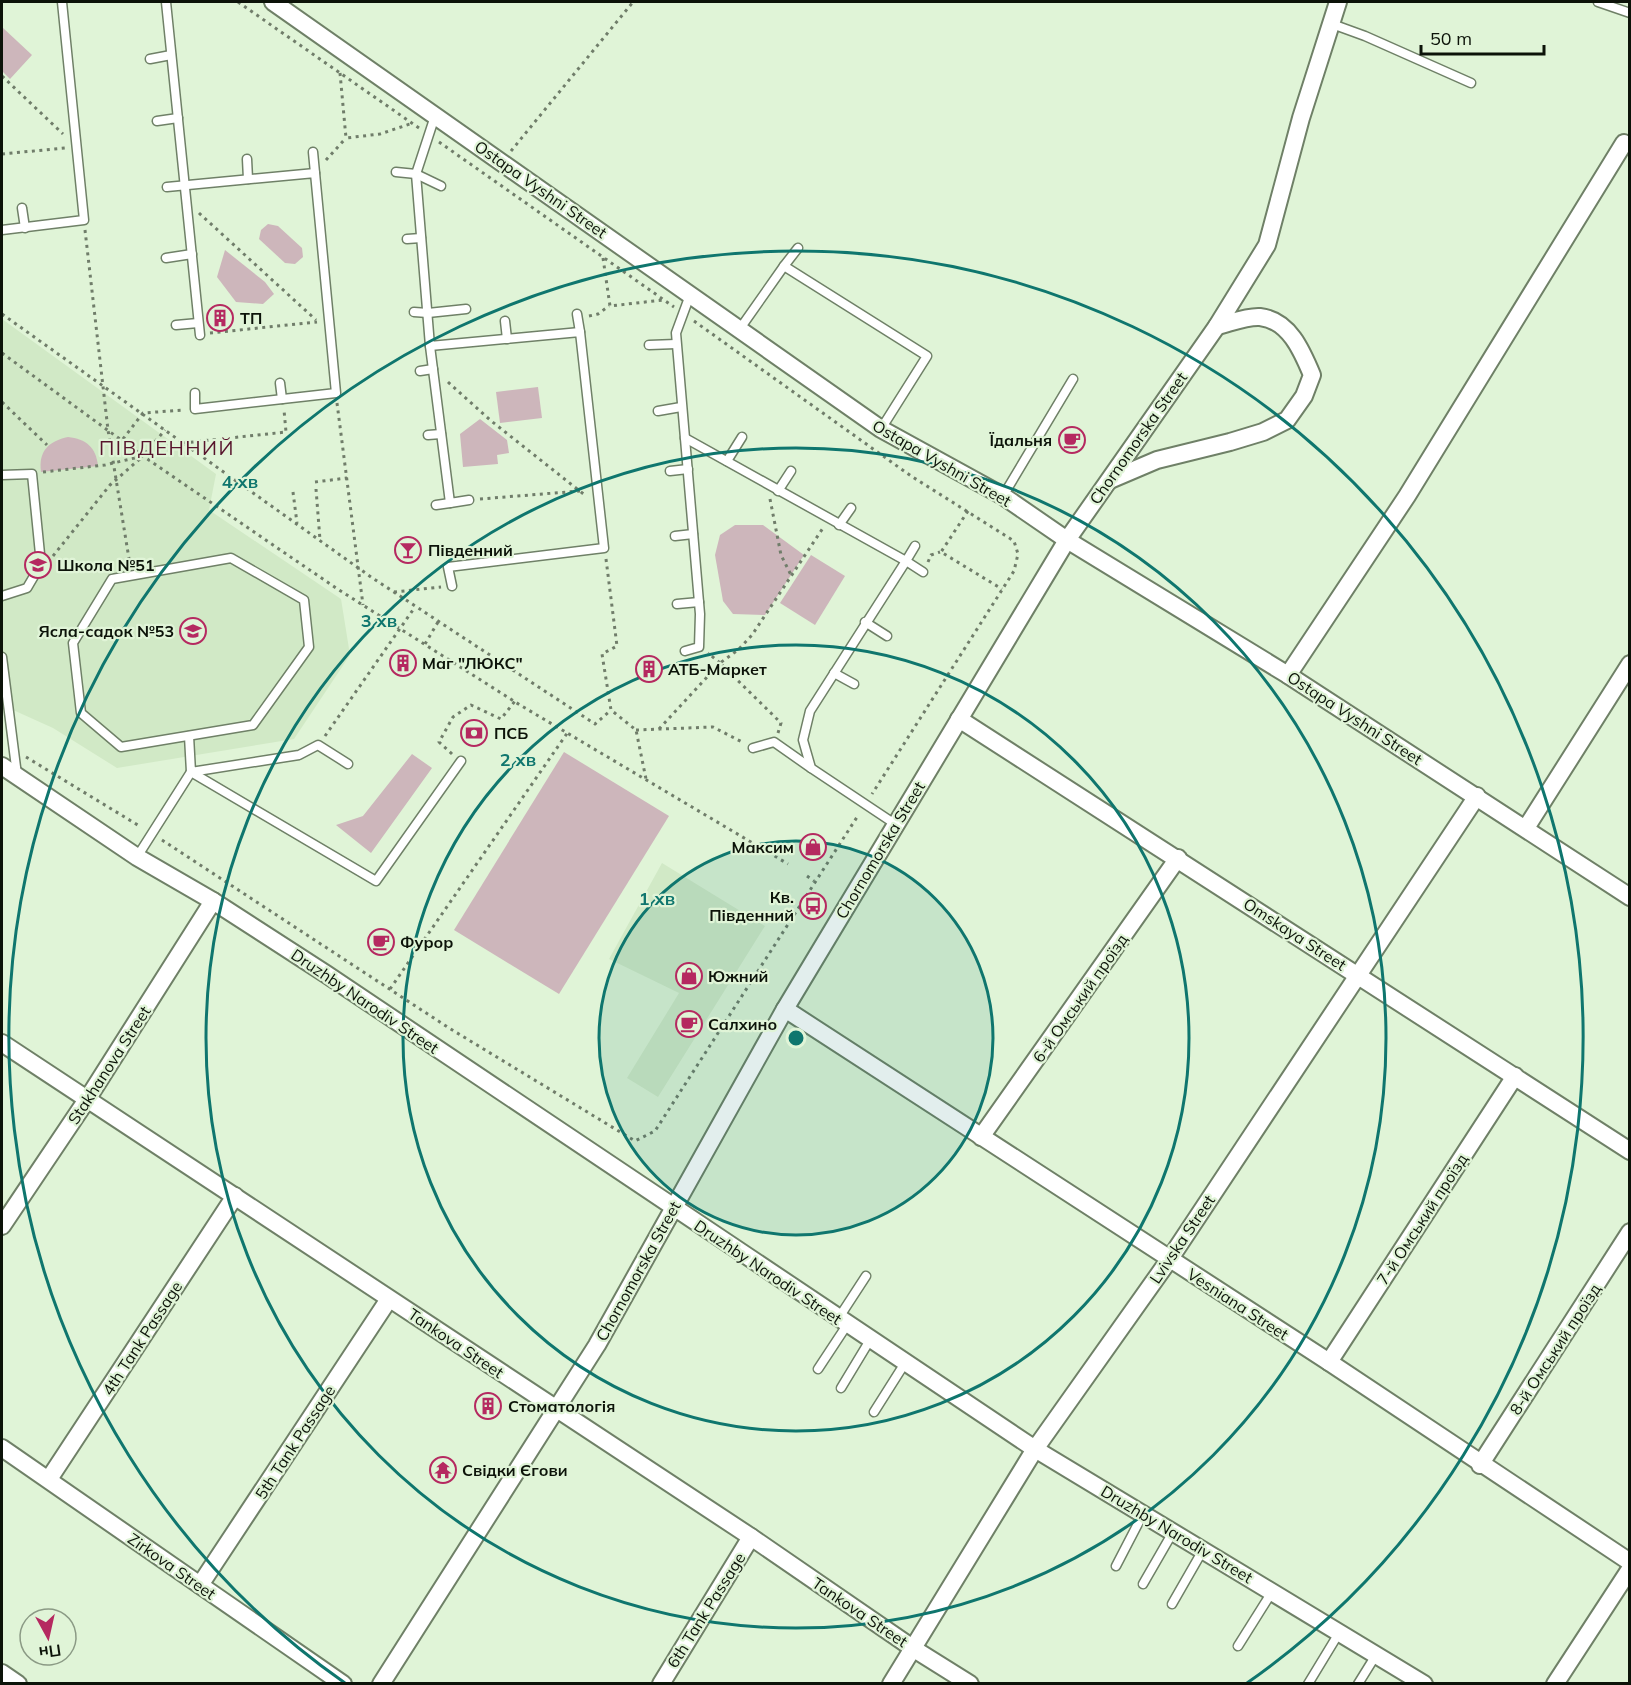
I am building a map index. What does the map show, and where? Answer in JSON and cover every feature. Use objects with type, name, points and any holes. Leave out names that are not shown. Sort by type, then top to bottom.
[{"type":"street","name":"Ostapa Vyshni Street","points":[[273,2],[881,429],[1003,496],[1067,540],[1288,675],[1477,796],[1629,897]]},
{"type":"street","name":"Chornomorska Street","points":[[381,1683],[597,1345],[785,1009],[1067,540],[1217,326],[1267,245],[1301,118],[1338,2]]},
{"type":"street","points":[[1288,675],[1407,496],[1627,138]]},
{"type":"street","points":[[1106,483],[1157,460],[1263,432],[1287,420],[1298,404],[1312,375],[1301,349],[1284,328],[1260,317],[1217,326]]},
{"type":"street","points":[[1526,828],[1629,664]]},
{"type":"street","name":"Omskaya Street","points":[[959,719],[1178,858],[1629,1151]]},
{"type":"street","name":"Druzhby Narodiv Street","points":[[2,766],[137,857],[213,901],[326,974],[842,1322],[1035,1449],[1376,1655],[1403,1678],[1424,1683]]},
{"type":"street","name":"Lvivska Street","points":[[891,1683],[1035,1449],[1169,1260],[1477,796]]},
{"type":"street","name":"6-й Омський проїзд","points":[[981,1137],[1178,858]]},
{"type":"street","name":"Stakhanova Street","points":[[2,1226],[88,1098],[213,901]]},
{"type":"street","name":"Vesniana Street","points":[[785,1009],[1329,1362],[1480,1465],[1629,1562]]},
{"type":"street","name":"Tankova Street","points":[[2,1043],[751,1538],[914,1649],[970,1683]]},
{"type":"street","name":"7-й Омський проїзд","points":[[1329,1362],[1515,1076]]},
{"type":"street","name":"4th Tank Passage","points":[[48,1479],[235,1196]]},
{"type":"street","name":"8-й Омський проїзд","points":[[1480,1465],[1629,1233]]},
{"type":"street","name":"5th Tank Passage","points":[[200,1585],[389,1299]]},
{"type":"street","name":"Zirkova Street","points":[[2,1448],[343,1683]]},
{"type":"street","name":"6th Tank Passage","points":[[661,1683],[751,1538]]},
{"type":"street","points":[[1555,1683],[1629,1569]]},
{"type":"street","points":[[2,1673],[18,1683]]},
{"type":"lane","points":[[2,231],[84,220],[62,2]]},
{"type":"lane","points":[[166,2],[200,335]]},
{"type":"lane","points":[[1598,2],[1629,13]]},
{"type":"lane","points":[[1332,24],[1365,36],[1471,83]]},
{"type":"lane","points":[[150,59],[171,55]]},
{"type":"lane","points":[[435,115],[416,174],[430,346],[450,503]]},
{"type":"lane","points":[[157,121],[178,118]]},
{"type":"lane","points":[[195,393],[195,409],[336,393],[314,152]]},
{"type":"lane","points":[[247,159],[248,179]]},
{"type":"lane","points":[[396,172],[416,174],[441,186]]},
{"type":"lane","points":[[167,187],[315,173]]},
{"type":"lane","points":[[22,208],[25,228]]},
{"type":"lane","points":[[408,238],[421,238]]},
{"type":"lane","points":[[739,330],[798,248]]},
{"type":"lane","points":[[166,258],[192,255]]},
{"type":"lane","points":[[784,266],[927,356],[881,429]]},
{"type":"lane","points":[[685,651],[699,646],[699,602],[676,344],[676,333],[690,296]]},
{"type":"lane","points":[[414,312],[428,313],[466,309]]},
{"type":"lane","points":[[452,586],[448,567],[604,548],[578,316]]},
{"type":"lane","points":[[505,321],[507,339]]},
{"type":"lane","points":[[176,325],[198,323]]},
{"type":"lane","points":[[430,346],[580,332]]},
{"type":"lane","points":[[650,345],[676,344]]},
{"type":"lane","points":[[420,371],[433,369]]},
{"type":"lane","points":[[1003,496],[1073,379]]},
{"type":"lane","points":[[280,383],[282,399]]},
{"type":"lane","points":[[658,411],[681,407]]},
{"type":"lane","points":[[428,435],[441,434]]},
{"type":"lane","points":[[727,461],[742,437]]},
{"type":"lane","points":[[685,438],[923,572]]},
{"type":"lane","points":[[670,471],[688,469]]},
{"type":"lane","points":[[778,491],[791,471]]},
{"type":"lane","points":[[2,476],[32,474],[41,564],[27,588],[2,596]]},
{"type":"lane","points":[[436,505],[469,500]]},
{"type":"lane","points":[[839,525],[851,508]]},
{"type":"lane","points":[[675,536],[693,534]]},
{"type":"lane","points":[[811,768],[803,740],[810,711],[915,546]]},
{"type":"lane","points":[[231,558],[304,600],[309,647],[253,725],[121,747],[81,713],[73,643],[112,579],[132,576],[231,558]]},
{"type":"lane","points":[[678,604],[699,602]]},
{"type":"lane","points":[[865,622],[887,636]]},
{"type":"lane","points":[[2,657],[17,776]]},
{"type":"lane","points":[[834,673],[854,684]]},
{"type":"lane","points":[[137,857],[191,772],[189,736]]},
{"type":"lane","points":[[753,748],[774,742],[895,824]]},
{"type":"lane","points":[[191,772],[299,754],[318,745],[348,764]]},
{"type":"lane","points":[[191,772],[376,881],[460,761]]},
{"type":"lane","points":[[818,1369],[866,1276]]},
{"type":"lane","points":[[841,1388],[870,1340]]},
{"type":"lane","points":[[874,1412],[905,1364]]},
{"type":"lane","points":[[1116,1566],[1143,1514]]},
{"type":"lane","points":[[1143,1584],[1173,1532]]},
{"type":"lane","points":[[1172,1604],[1203,1550]]},
{"type":"lane","points":[[1238,1646],[1272,1592]]},
{"type":"lane","points":[[1308,1683],[1339,1633]]},
{"type":"lane","points":[[1358,1683],[1376,1655]]},
{"type":"path","points":[[15,751],[153,835],[449,1028],[634,1141],[655,1131],[1014,571],[1018,554],[1014,542],[911,476],[238,2]]},
{"type":"path","points":[[502,161],[633,2]]},
{"type":"path","points":[[340,73],[346,138]]},
{"type":"path","points":[[2,76],[77,147]]},
{"type":"path","points":[[315,173],[346,138],[380,134],[412,123]]},
{"type":"path","points":[[2,154],[77,147]]},
{"type":"path","points":[[187,202],[331,334]]},
{"type":"path","points":[[84,220],[108,430],[132,576]]},
{"type":"path","points":[[603,257],[610,306]]},
{"type":"path","points":[[578,316],[598,314],[610,306],[664,300]]},
{"type":"path","points":[[2,314],[438,622],[595,724],[611,710]]},
{"type":"path","points":[[200,335],[317,322]]},
{"type":"path","points":[[2,353],[143,456],[363,605],[515,701],[788,864]]},
{"type":"path","points":[[433,369],[490,420],[600,506]]},
{"type":"path","points":[[336,393],[363,605]]},
{"type":"path","points":[[183,443],[286,432],[282,399]]},
{"type":"path","points":[[2,402],[47,445]]},
{"type":"path","points":[[142,413],[195,409]]},
{"type":"path","points":[[123,440],[142,413]]},
{"type":"path","points":[[41,564],[56,554],[116,480],[143,456],[165,430]]},
{"type":"path","points":[[32,474],[113,463],[143,456]]},
{"type":"path","points":[[315,482],[347,478]]},
{"type":"path","points":[[768,485],[775,533],[781,555],[791,575]]},
{"type":"path","points":[[316,489],[320,540]]},
{"type":"path","points":[[469,500],[580,491]]},
{"type":"path","points":[[293,492],[297,524]]},
{"type":"path","points":[[923,572],[931,555],[941,552],[968,511]]},
{"type":"path","points":[[659,729],[720,663],[738,650],[752,635],[829,520]]},
{"type":"path","points":[[604,548],[617,646],[602,654],[611,710],[636,730],[646,779]]},
{"type":"path","points":[[941,552],[1002,589]]},
{"type":"path","points":[[394,592],[452,586]]},
{"type":"path","points":[[318,745],[415,607]]},
{"type":"path","points":[[424,644],[438,622]]},
{"type":"path","points":[[720,663],[781,723],[774,742]]},
{"type":"path","points":[[460,761],[439,742],[453,717],[471,705],[501,719],[515,701]]},
{"type":"path","points":[[636,730],[713,727],[753,748]]},
{"type":"path","points":[[390,989],[568,732]]},
{"type":"path","points":[[807,876],[814,881]]},
{"type":"shaded area","points":[[2,27],[32,55],[10,79],[2,71]]},
{"type":"shaded area","points":[[268,224],[278,226],[302,248],[303,257],[295,264],[285,263],[259,239],[261,230]]},
{"type":"shaded area","points":[[225,250],[265,282],[274,294],[263,304],[236,302],[217,277]]},
{"type":"shaded area","name":"Ясла-садок №53","points":[[2,319],[216,474],[209,510],[341,599],[350,655],[294,739],[117,768],[53,728],[2,705]]},
{"type":"shaded area","points":[[538,387],[542,418],[500,423],[496,392]]},
{"type":"shaded area","points":[[480,419],[507,440],[509,453],[497,455],[498,464],[463,467],[460,434]]},
{"type":"shaded area","points":[[68,437],[89,445],[95,454],[98,466],[41,472],[41,458],[46,448],[55,441]]},
{"type":"shaded area","points":[[735,525],[763,525],[804,555],[765,615],[733,614],[723,601],[715,555],[720,535]]},
{"type":"shaded area","points":[[811,555],[845,576],[815,625],[780,603]]},
{"type":"shaded area","points":[[564,752],[669,816],[559,994],[454,930]]},
{"type":"shaded area","points":[[412,754],[432,768],[371,853],[336,825],[363,816]]},
{"type":"shaded area","name":"Южний","points":[[662,863],[765,926],[658,1097],[627,1078],[679,993],[609,959]]},
{"type":"place","name":"ТП","points":[[220,318]]},
{"type":"place","name":"Їдальня","points":[[1072,440]]},
{"type":"place","name":"Південний","points":[[408,550]]},
{"type":"place","name":"Школа №51","points":[[38,565]]},
{"type":"place","name":"Ясла-садок №53","points":[[193,631]]},
{"type":"place","name":"Маг \"ЛЮКС\"","points":[[403,663]]},
{"type":"place","name":"АТБ-Маркет","points":[[649,669]]},
{"type":"place","name":"ПСБ","points":[[474,733]]},
{"type":"place","name":"Максим","points":[[813,847]]},
{"type":"place","name":"Кв. Південний","points":[[813,906]]},
{"type":"place","name":"Фурор","points":[[381,942]]},
{"type":"place","name":"Южний","points":[[689,976]]},
{"type":"place","name":"Салхино","points":[[689,1024]]},
{"type":"place","name":"Стоматологія","points":[[488,1406]]},
{"type":"place","name":"Свідки Єгови","points":[[443,1470]]},
{"type":"district","name":"ПІВДЕННИЙ","points":[[167,447]]}]
